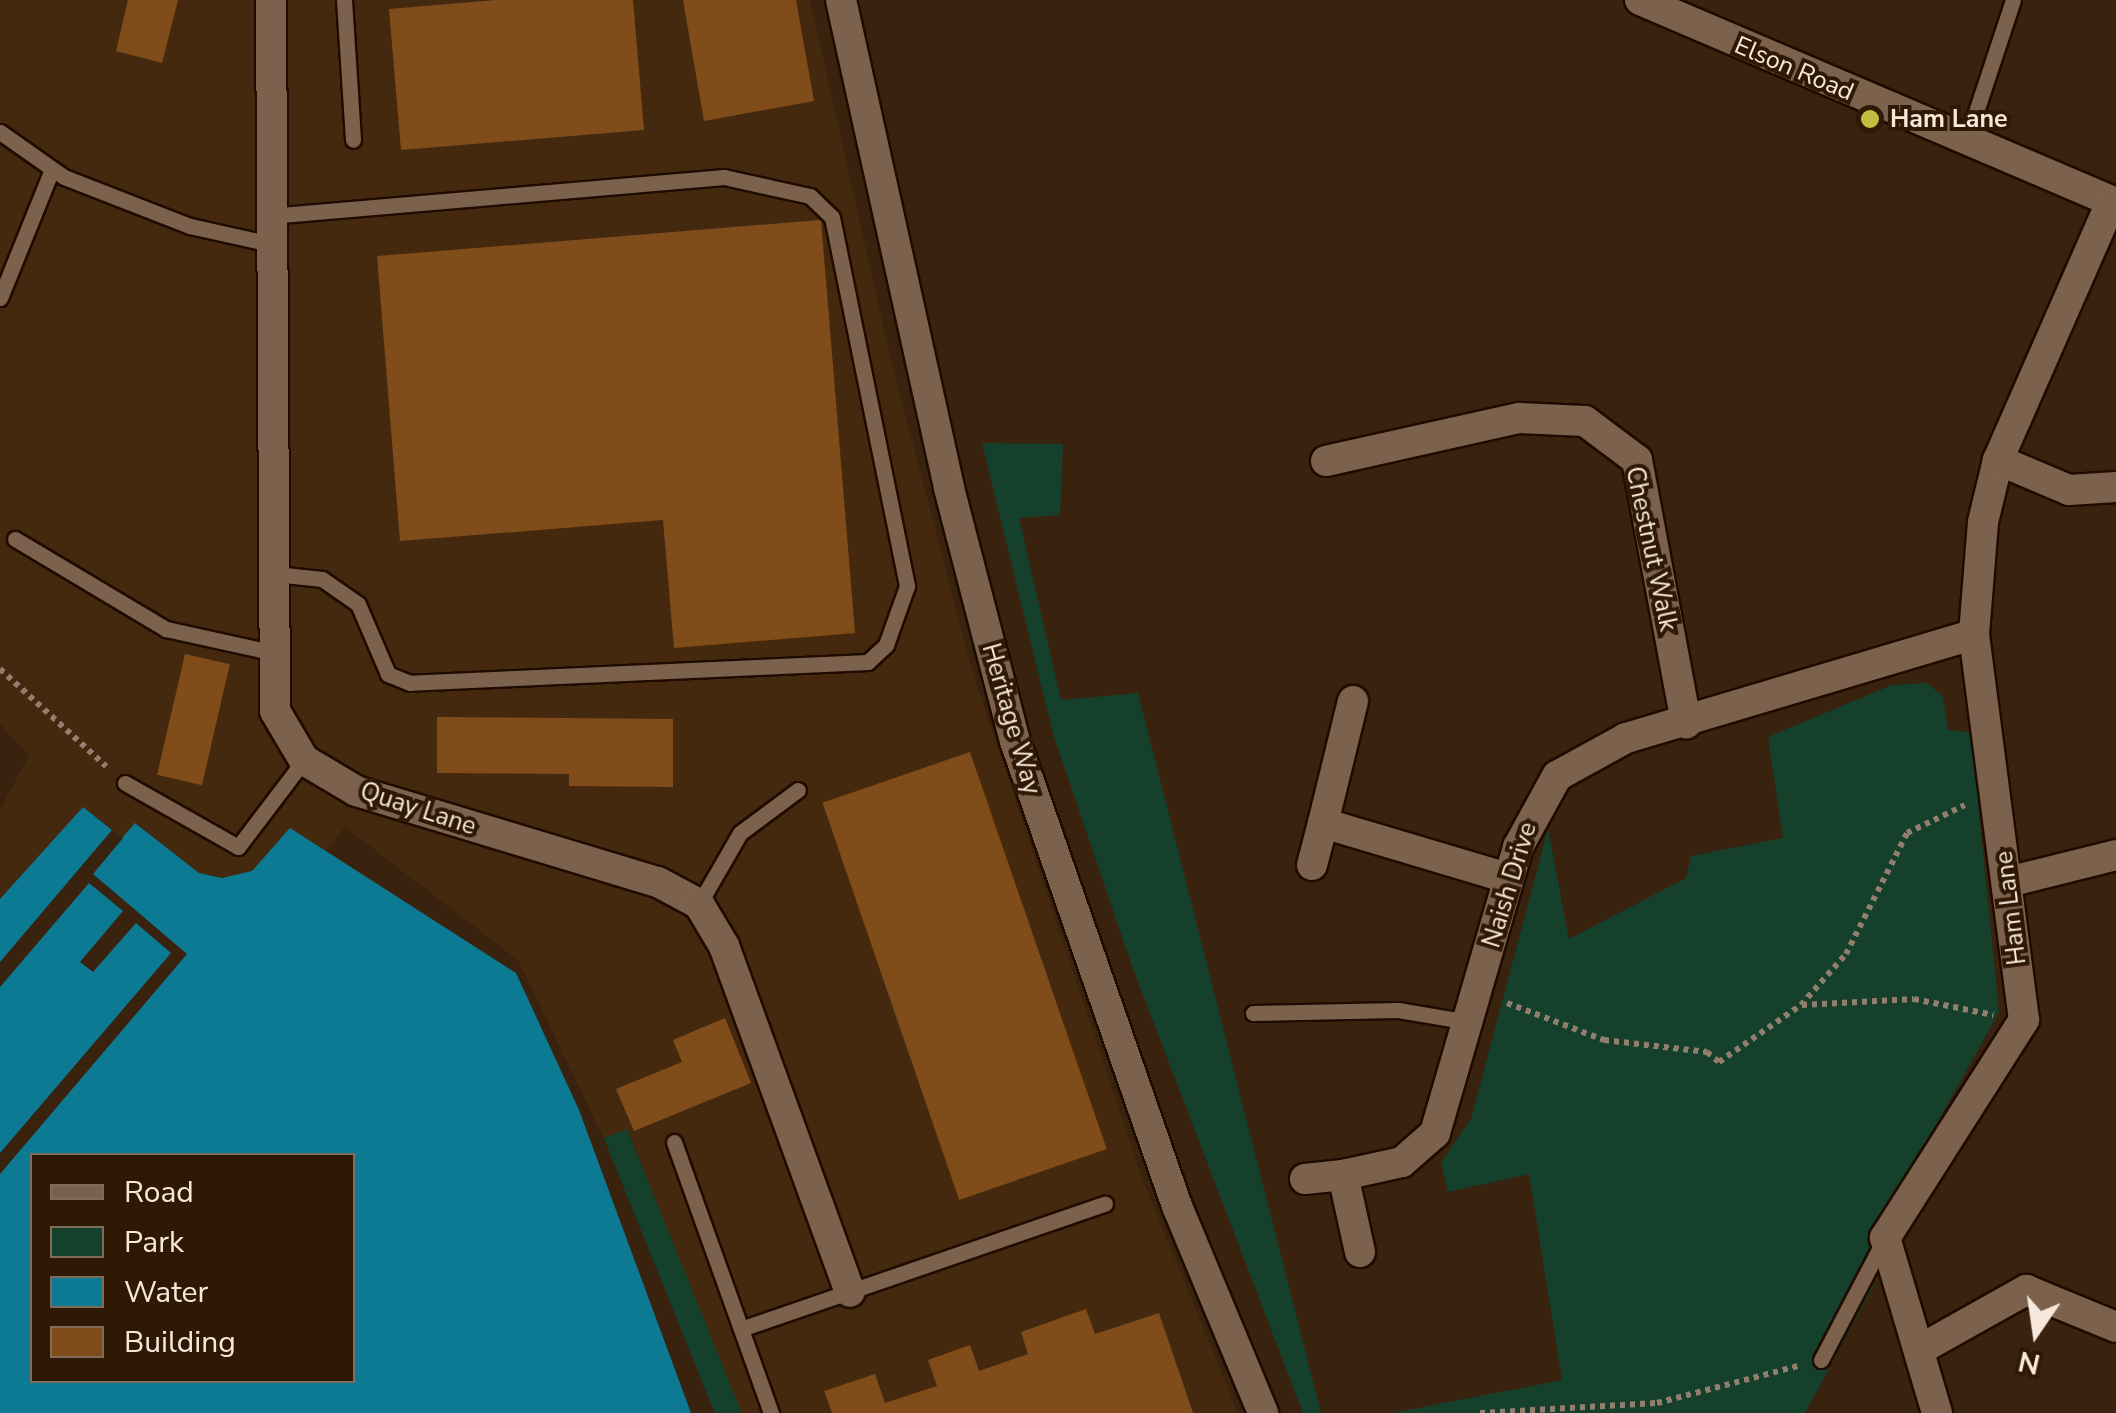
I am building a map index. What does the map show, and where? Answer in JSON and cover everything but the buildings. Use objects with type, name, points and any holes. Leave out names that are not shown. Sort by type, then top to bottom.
[{"type":"street","name":"Quay Lane","points":[[271,0],[275,711],[304,760],[356,791],[658,882],[699,904]]},
{"type":"street","name":"Heritage Way","points":[[841,0],[949,488],[1014,741],[1177,1206],[1264,1413]]},
{"type":"street","name":"Elson Road","points":[[1640,0],[2114,202]]},
{"type":"street","name":"Ham Lane","points":[[2024,1020],[1974,634],[1983,522],[1998,460],[2114,202]]},
{"type":"street","name":"Chestnut Walk","points":[[1326,461],[1519,418],[1584,421],[1637,460],[1686,722]]},
{"type":"street","points":[[1998,460],[2070,490],[2116,487]]},
{"type":"street","name":"Naish Drive","points":[[1305,1180],[1402,1162],[1424,1148],[1449,1103],[1508,878],[1536,806],[1558,776],[1602,747],[1974,634]]},
{"type":"street","points":[[1312,865],[1353,701]]},
{"type":"street","points":[[1323,823],[1508,878]]},
{"type":"street","points":[[2008,882],[2116,855]]},
{"type":"street","points":[[699,904],[724,946],[850,1292]]},
{"type":"street","points":[[1937,1413],[1885,1238],[2024,1020]]},
{"type":"street","points":[[1344,1174],[1360,1252]]},
{"type":"street","points":[[1919,1350],[2026,1290],[2116,1327]]},
{"type":"lane","points":[[344,0],[352,140]]},
{"type":"lane","points":[[1967,139],[2013,0]]},
{"type":"lane","points":[[0,132],[52,169],[190,226],[270,230],[724,177],[810,196],[832,218],[907,586],[886,645],[868,662],[410,683],[388,674],[358,604],[322,579],[275,574]]},
{"type":"lane","points":[[0,298],[52,169]]},
{"type":"lane","points":[[15,539],[166,628],[202,643],[275,652]]},
{"type":"lane","points":[[125,783],[238,847],[304,760]]},
{"type":"lane","points":[[699,904],[740,832],[798,790]]},
{"type":"lane","points":[[1254,1013],[1474,1008]]},
{"type":"lane","points":[[674,1142],[771,1413]]},
{"type":"lane","points":[[741,1329],[1104,1204]]},
{"type":"lane","points":[[1821,1360],[1885,1238]]},
{"type":"path","points":[[0,669],[125,783]]},
{"type":"path","points":[[1474,1008],[1577,1033],[1707,1052],[1720,1062],[1801,1005],[1846,954],[1907,833],[1959,806],[1997,801]]},
{"type":"path","points":[[1801,1005],[1914,999],[2024,1020]]},
{"type":"path","points":[[1480,1413],[1658,1403],[1821,1360]]},
{"type":"shaded area","points":[[0,0],[810,0],[889,352],[973,674],[1144,1183],[1238,1413],[739,1413],[628,1130],[604,1139],[518,960],[345,827],[324,853],[290,829],[252,871],[222,878],[199,873],[136,823],[123,838],[83,807],[0,899],[0,809],[29,756],[0,724]]},
{"type":"green space","points":[[982,443],[1063,444],[1060,515],[1019,518],[1061,700],[1138,693],[1321,1413],[1303,1413],[1132,966],[1053,734]]},
{"type":"green space","points":[[1927,683],[1943,696],[1948,730],[1971,732],[1999,1012],[1875,1234],[1873,1287],[1805,1413],[1392,1413],[1562,1380],[1529,1174],[1448,1192],[1441,1162],[1471,1119],[1548,829],[1569,939],[1686,878],[1691,856],[1783,838],[1768,737],[1892,685]]},
{"type":"green space","points":[[627,1129],[741,1412],[715,1413],[604,1138]]},
{"type":"water","points":[[83,807],[122,838],[135,823],[199,873],[222,878],[252,871],[290,828],[516,973],[579,1110],[691,1413],[0,1413],[0,899]]},
{"type":"pier","points":[[112,830],[123,838],[93,874],[187,954],[0,1174],[0,1153],[171,953],[136,923],[93,972],[80,962],[123,911],[89,883],[0,987],[0,962]]},
{"type":"place","name":"Ham Lane","points":[[1870,119]]}]
